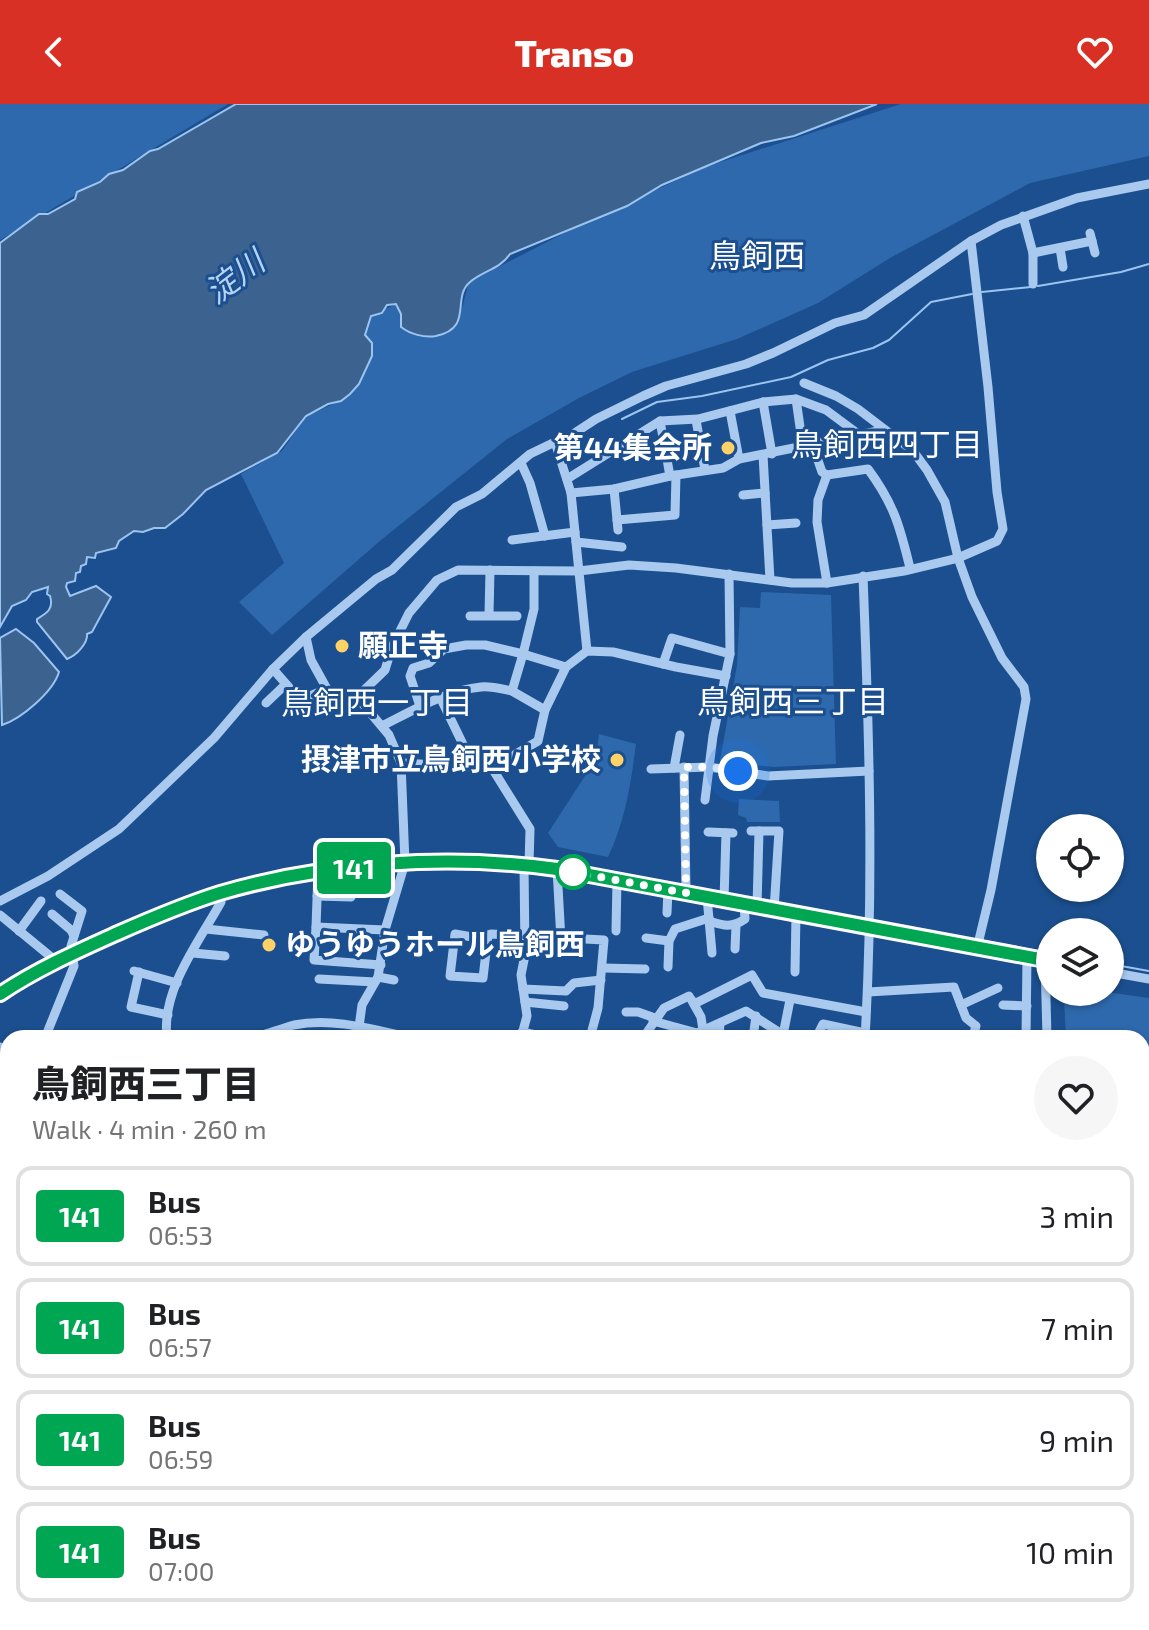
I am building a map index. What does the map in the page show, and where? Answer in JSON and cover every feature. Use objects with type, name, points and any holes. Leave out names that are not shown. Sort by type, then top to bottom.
[{"type":"street","points":[[0,901],[48,876],[119,829],[214,738],[273,669],[306,637],[376,579],[392,570],[456,507],[482,494],[530,454],[564,440],[596,419],[654,391],[746,364],[835,323],[864,315],[971,241],[1023,216],[1077,198],[1149,184]]},
{"type":"street","points":[[1023,216],[1033,253],[1033,284]]},
{"type":"street","points":[[1033,253],[1091,237],[1095,253]]},
{"type":"street","points":[[357,697],[385,670],[400,628],[437,580],[458,570],[579,571],[629,565],[827,583],[958,558],[997,541],[1003,529],[971,241]]},
{"type":"street","points":[[1060,248],[1063,267]]},
{"type":"street","points":[[804,383],[847,402],[913,451],[927,470],[945,502],[958,558],[978,609],[1002,658],[1024,687],[1026,699],[991,890],[977,948]]},
{"type":"street","points":[[567,479],[660,421],[696,420],[763,402],[796,399],[826,410],[861,436]]},
{"type":"street","points":[[796,399],[808,447],[822,472],[827,475],[868,469],[884,491],[896,514],[910,568]]},
{"type":"street","points":[[763,402],[770,580]]},
{"type":"street","points":[[730,411],[739,459]]},
{"type":"street","points":[[696,420],[705,470]]},
{"type":"street","points":[[614,489],[618,525],[675,515],[673,475],[660,421]]},
{"type":"street","points":[[571,493],[614,489],[673,475],[723,468],[739,459],[883,430]]},
{"type":"street","points":[[555,442],[571,493],[587,651]]},
{"type":"street","points":[[521,463],[545,536]]},
{"type":"street","points":[[827,475],[818,500],[817,522],[827,583]]},
{"type":"street","points":[[743,495],[765,493]]},
{"type":"street","points":[[767,525],[796,523]]},
{"type":"street","points":[[512,540],[545,536],[576,537],[622,547]]},
{"type":"street","points":[[489,615],[490,570]]},
{"type":"street","points":[[512,691],[534,609],[534,571]]},
{"type":"street","points":[[705,800],[730,654],[729,574]]},
{"type":"street","points":[[863,576],[869,671],[869,929],[865,1030]]},
{"type":"street","points":[[470,616],[517,616]]},
{"type":"street","points":[[306,637],[311,660],[327,689],[337,701],[351,695],[357,697],[382,726],[396,748],[401,763],[405,863],[385,930],[381,965],[362,1005],[359,1027]]},
{"type":"street","points":[[663,664],[672,638],[730,654]]},
{"type":"street","points":[[420,706],[410,676],[413,668],[429,663],[444,649],[485,645],[566,667]]},
{"type":"street","points":[[401,763],[492,768],[538,741],[545,710],[566,667],[587,651],[613,652],[726,676]]},
{"type":"street","points":[[273,669],[300,700],[327,689]]},
{"type":"street","points":[[266,703],[286,684]]},
{"type":"street","points":[[382,726],[420,706],[484,686],[512,691],[545,710]]},
{"type":"street","points":[[441,699],[474,767]]},
{"type":"street","points":[[680,735],[686,893]]},
{"type":"street","points":[[651,769],[709,767],[768,776],[869,771]]},
{"type":"street","points":[[492,768],[530,829],[521,975],[527,1016],[523,1030]]},
{"type":"street","points":[[757,907],[755,831],[779,831],[774,910]]},
{"type":"street","points":[[708,832],[730,833],[724,900]]},
{"type":"street","points":[[0,994],[56,961],[160,914],[221,893],[318,872],[405,863],[527,865],[557,869],[1036,958]]},
{"type":"street","points":[[557,869],[561,940]]},
{"type":"street","points":[[318,872],[314,960],[381,965]]},
{"type":"street","points":[[616,931],[617,880]]},
{"type":"street","points":[[667,913],[668,889]]},
{"type":"street","points":[[167,1030],[177,983],[221,902],[221,893]]},
{"type":"street","points":[[48,1030],[74,966],[71,946],[82,911],[60,894]]},
{"type":"street","points":[[317,896],[351,897]]},
{"type":"street","points":[[707,897],[712,953]]},
{"type":"street","points":[[19,931],[41,901]]},
{"type":"street","points":[[668,967],[669,941],[675,929],[709,920],[727,926],[736,925],[745,919],[744,904]]},
{"type":"street","points":[[52,914],[74,936]]},
{"type":"street","points":[[795,972],[799,955],[796,914]]},
{"type":"street","points":[[0,915],[56,961]]},
{"type":"street","points":[[735,949],[736,925]]},
{"type":"street","points":[[316,927],[385,930]]},
{"type":"street","points":[[206,929],[264,935]]},
{"type":"street","points":[[488,935],[483,978],[450,976],[455,934],[478,938],[488,935],[604,940],[598,1008],[592,1030]]},
{"type":"street","points":[[646,938],[669,941]]},
{"type":"street","points":[[193,953],[225,956]]},
{"type":"street","points":[[1026,1030],[1027,956]]},
{"type":"street","points":[[603,968],[645,969]]},
{"type":"street","points":[[168,1015],[131,1007],[136,971],[177,983]]},
{"type":"street","points":[[648,1030],[664,1008],[752,975],[763,993],[866,1012]]},
{"type":"street","points":[[1124,975],[1149,979]]},
{"type":"street","points":[[319,979],[394,980]]},
{"type":"street","points":[[523,989],[566,991],[574,983],[601,980]]},
{"type":"street","points":[[868,992],[954,987],[966,1018],[976,1026],[976,1030]]},
{"type":"street","points":[[961,1005],[998,988]]},
{"type":"street","points":[[690,997],[701,1017],[703,1030],[746,1011],[776,1030]]},
{"type":"street","points":[[786,1030],[790,1000]]},
{"type":"street","points":[[525,1002],[564,1006]]},
{"type":"street","points":[[1003,1005],[1027,1006]]},
{"type":"street","points":[[1047,1006],[1047,1030]]},
{"type":"street","points":[[626,1012],[638,1012],[677,1030]]},
{"type":"street","points":[[754,1030],[756,1016]]},
{"type":"street","points":[[283,1030],[293,1025],[325,1023],[367,1030]]},
{"type":"street","points":[[720,1023],[720,1030]]},
{"type":"street","points":[[820,1030],[823,1024],[844,1030]]},
{"type":"shaded area","points":[[0,104],[228,104],[0,240]]},
{"type":"shaded area","points":[[901,104],[1149,104],[1149,156],[1030,183],[890,258],[818,303],[737,339],[632,372],[579,398],[507,439],[381,540],[272,635],[239,602],[284,563],[241,474],[282,451],[306,416],[341,401],[371,316],[396,304],[401,314],[459,319],[469,282],[588,221],[708,166]]},
{"type":"shaded area","points":[[761,592],[831,595],[836,764],[774,767],[720,761],[737,665],[740,607],[760,608]]},
{"type":"shaded area","points":[[599,734],[636,744],[623,816],[608,857],[558,847],[548,833],[596,759]]},
{"type":"shaded area","points":[[739,799],[779,801],[780,822],[747,822],[746,818],[738,815]]},
{"type":"shaded area","points":[[1124,995],[1149,998],[1149,1030],[1066,1030],[1064,1006],[1124,1006]]},
{"type":"water","name":"淀川","points":[[236,104],[877,104],[794,136],[761,143],[662,185],[627,206],[510,254],[470,282],[462,296],[458,320],[448,332],[422,336],[409,332],[401,327],[401,314],[396,304],[387,305],[382,313],[371,316],[365,335],[372,343],[372,356],[359,384],[350,394],[306,416],[277,453],[206,490],[165,528],[134,531],[119,541],[116,548],[96,553],[95,558],[87,557],[86,564],[76,573],[75,581],[67,583],[70,596],[96,586],[111,597],[92,632],[87,634],[84,645],[67,659],[37,622],[50,607],[48,587],[32,592],[26,600],[12,606],[0,627],[0,243],[39,214],[48,214],[75,199],[77,192],[100,182],[109,174],[123,170],[150,151]]},
{"type":"water","points":[[16,629],[34,643],[59,672],[35,704],[2,725],[0,638]]},
{"type":"waterway","points":[[1038,286],[1121,272],[1149,264]]},
{"type":"waterway","points":[[982,292],[1031,287]]},
{"type":"waterway","points":[[622,419],[657,402],[791,377],[828,360],[873,348],[889,340],[931,302],[972,294]]},
{"type":"waterway","points":[[983,941],[1036,950]]},
{"type":"waterway","points":[[1124,967],[1149,971]]},
{"type":"bus line","name":"141","points":[[0,994],[56,961],[160,914],[221,893],[318,872],[405,863],[524,864],[1036,959]]},
{"type":"place","name":"第44集会所","points":[[728,448]]},
{"type":"place","name":"願正寺","points":[[342,646]]},
{"type":"place","name":"摂津市立鳥飼西小学校","points":[[617,760]]},
{"type":"place","name":"ゆうゆうホール鳥飼西","points":[[269,945]]},
{"type":"district","name":"鳥飼西","points":[[757,256]]},
{"type":"district","name":"鳥飼西四丁目","points":[[887,445]]},
{"type":"district","name":"鳥飼西三丁目","points":[[793,702]]},
{"type":"district","name":"鳥飼西一丁目","points":[[377,703]]},
{"type":"route","points":[[573,872],[686,893],[684,767],[738,771]]}]
